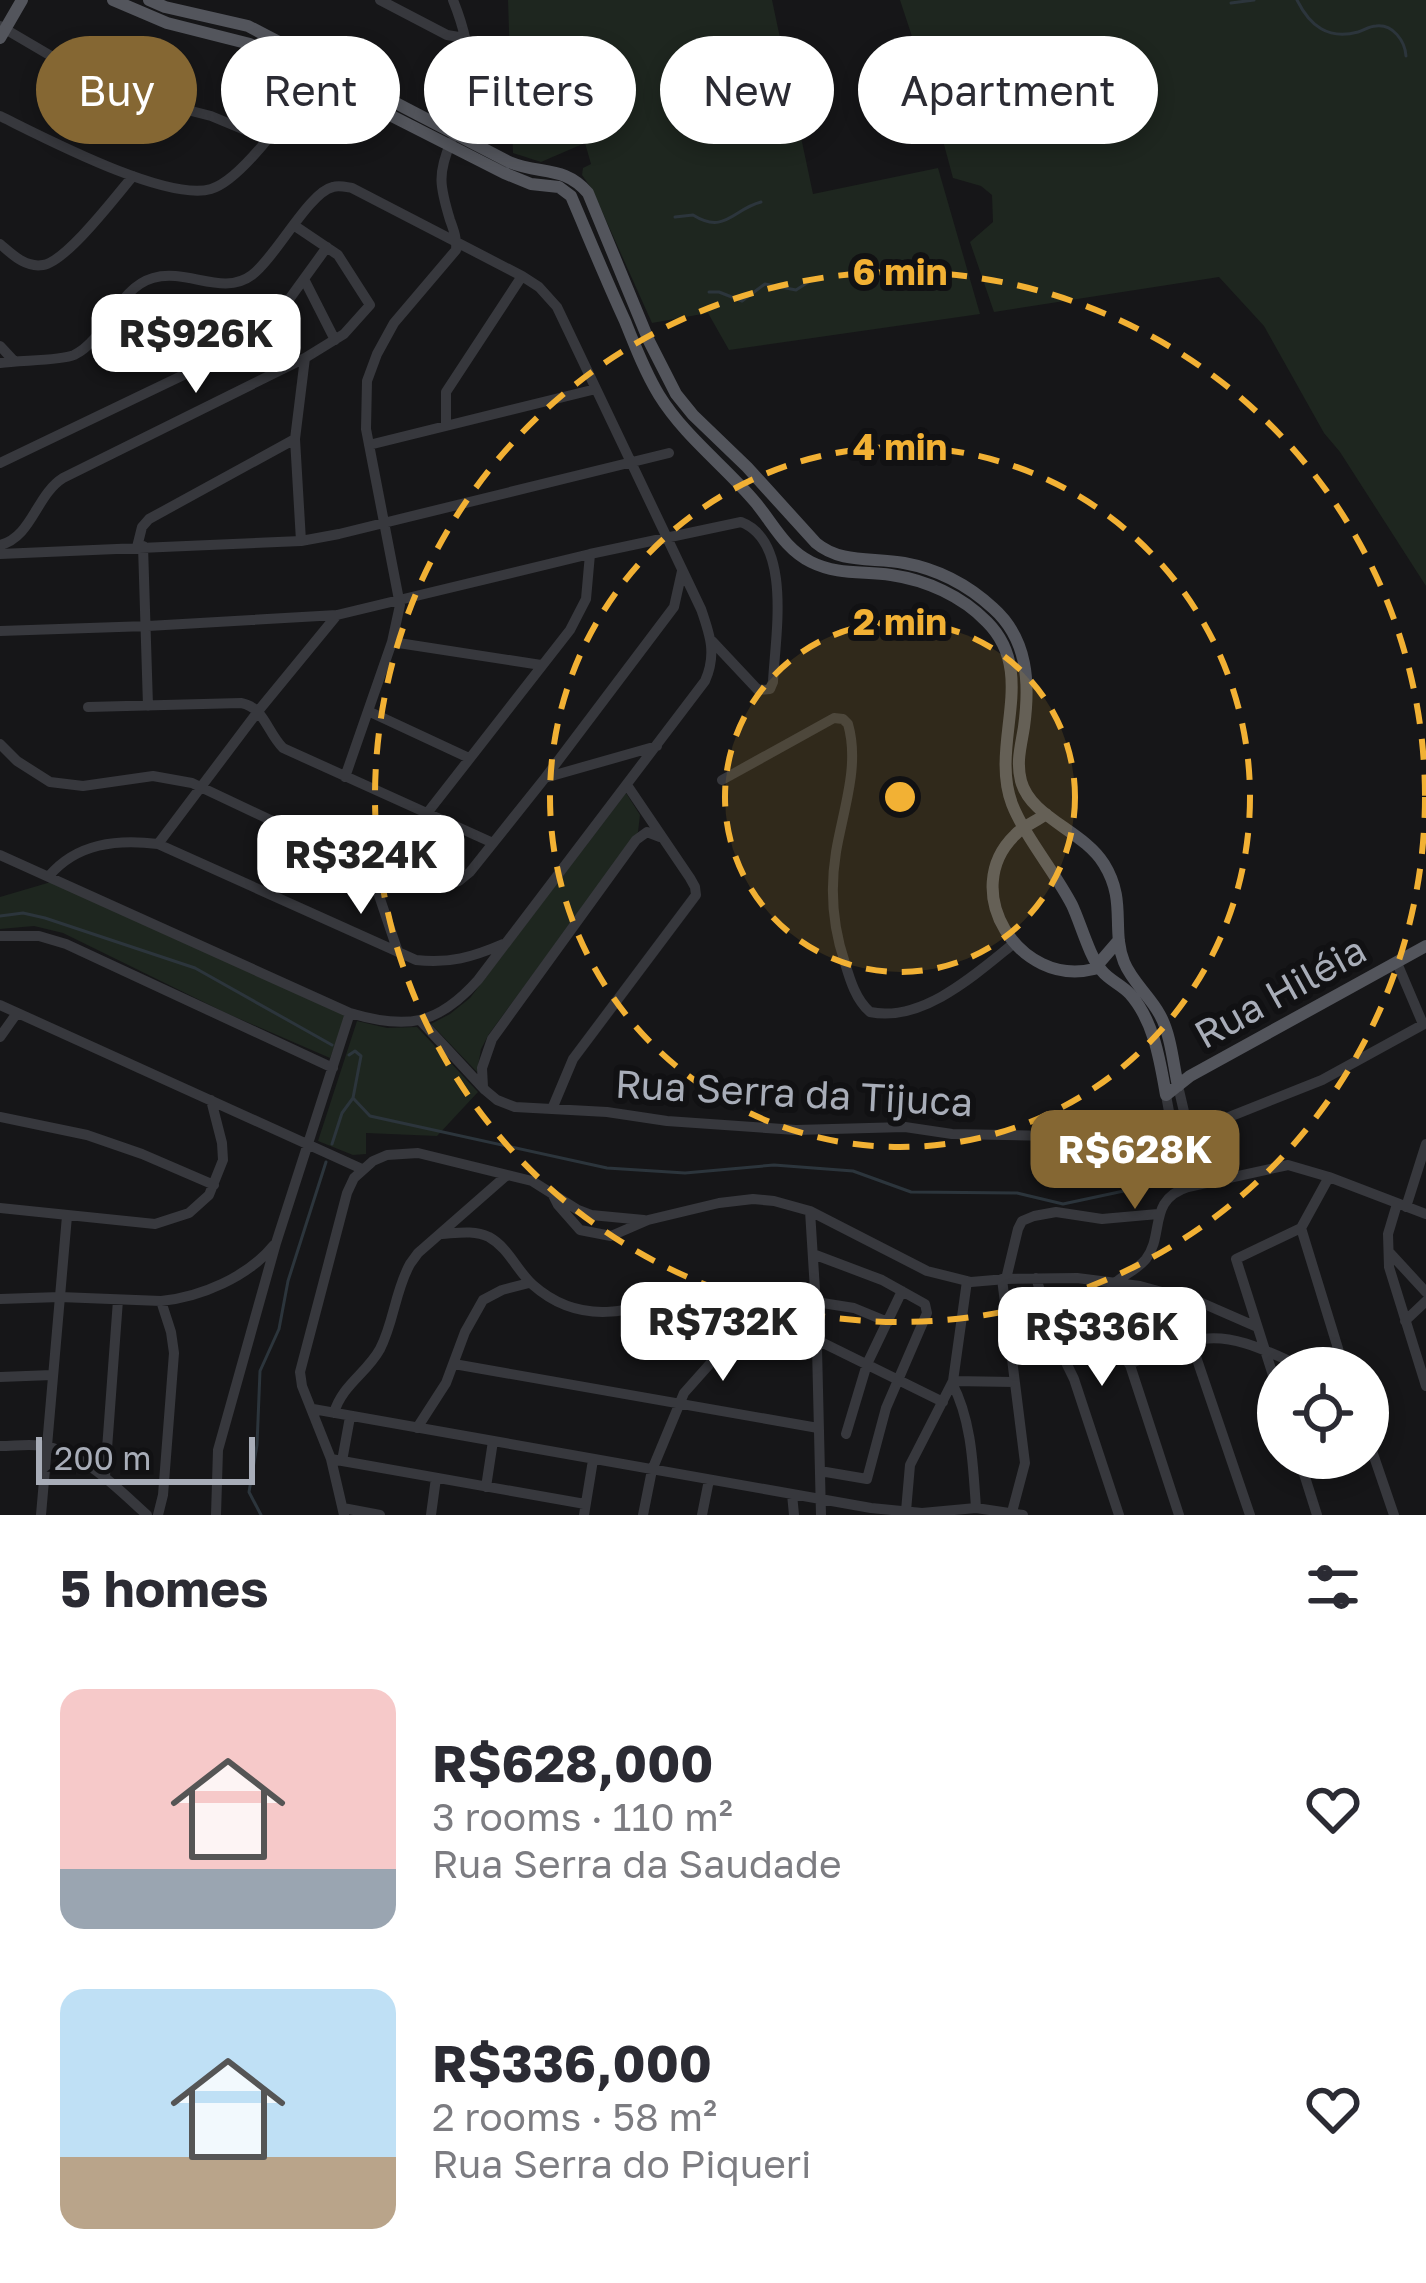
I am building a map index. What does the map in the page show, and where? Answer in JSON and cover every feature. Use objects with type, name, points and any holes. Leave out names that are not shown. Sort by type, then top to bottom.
[{"type":"main road","points":[[2,31],[22,0]]},
{"type":"main road","points":[[113,0],[167,23],[221,37]]},
{"type":"main road","points":[[149,0],[248,26],[267,36]]},
{"type":"main road","points":[[462,144],[506,167],[561,173],[577,192],[676,394],[816,543],[847,558],[907,563],[939,573],[991,606],[1012,630],[1027,676],[1019,772],[1022,787],[1029,799],[1102,861],[1119,904],[1126,968],[1164,1023],[1178,1086]]},
{"type":"main road","points":[[577,192],[660,397],[794,552],[823,568],[889,575],[949,593],[998,635],[1008,655],[1013,684],[1004,763],[1011,801],[1069,900],[1098,967],[1128,992],[1148,1023],[1166,1095]]},
{"type":"main road","points":[[1046,814],[1013,836],[1000,857],[994,887],[998,916],[1013,944],[1053,968],[1081,972],[1098,967],[1120,940]]},
{"type":"main road","name":"Rua Hiléia","points":[[1166,1095],[1190,1076],[1426,946]]},
{"type":"street","points":[[380,0],[453,36]]},
{"type":"street","points":[[453,0],[464,36]]},
{"type":"street","points":[[2,31],[110,90],[221,120]]},
{"type":"street","points":[[0,116],[97,163],[187,190],[219,186],[263,144]]},
{"type":"street","points":[[345,777],[392,642],[399,602],[369,445],[365,395],[376,354],[394,323],[454,254],[457,241],[440,179],[450,144]]},
{"type":"street","points":[[0,244],[22,262],[44,266],[88,229],[133,176]]},
{"type":"street","points":[[0,363],[74,355],[151,278],[184,276],[218,284],[245,280],[264,264],[316,197],[329,187],[352,188],[522,276],[549,296],[557,307],[665,537],[694,595],[712,641],[758,690],[770,689],[773,682],[776,584],[772,552],[758,531],[741,522],[665,537],[590,554],[337,614],[0,631]]},
{"type":"street","points":[[0,549],[16,538],[46,492],[63,478],[305,358],[353,326],[370,305],[348,268],[295,226]]},
{"type":"street","points":[[0,463],[244,346],[277,316],[327,247]]},
{"type":"street","points":[[446,426],[446,392],[522,276]]},
{"type":"street","points":[[304,279],[334,340]]},
{"type":"street","points":[[0,346],[14,361]]},
{"type":"street","points":[[301,541],[296,440],[305,358]]},
{"type":"street","points":[[369,445],[596,388]]},
{"type":"street","points":[[148,706],[142,527],[296,440]]},
{"type":"street","points":[[0,549],[301,541],[669,453]]},
{"type":"street","points":[[428,812],[580,613],[589,586],[590,554]]},
{"type":"street","points":[[674,607],[682,571]]},
{"type":"street","points":[[0,744],[50,782],[83,786],[153,776],[192,783],[409,883],[442,886],[470,872],[674,607],[694,595]]},
{"type":"street","points":[[158,844],[337,614]]},
{"type":"street","points":[[306,618],[317,639]]},
{"type":"street","points":[[0,855],[350,1013],[397,1024],[421,1021],[453,1006],[478,980],[628,785],[705,682],[712,641]]},
{"type":"street","points":[[392,642],[541,664]]},
{"type":"street","points":[[88,707],[253,706],[283,748],[493,843]]},
{"type":"street","points":[[368,710],[469,758]]},
{"type":"street","points":[[722,780],[834,718],[848,724],[851,766],[835,862],[834,910],[848,974],[870,1012],[905,1009],[940,996],[979,973],[1013,944]]},
{"type":"street","points":[[545,778],[658,745]]},
{"type":"street","points":[[552,1108],[573,1059],[696,895],[690,878],[628,785]]},
{"type":"street","points":[[483,1088],[482,1068],[492,1039],[636,840],[647,832],[660,837]]},
{"type":"street","points":[[49,876],[61,862],[98,845],[158,844],[416,960],[460,961],[506,943]]},
{"type":"street","points":[[369,866],[398,952]]},
{"type":"street","points":[[0,935],[23,934],[66,944],[333,1068]]},
{"type":"street","points":[[1176,1150],[1189,1133],[1322,1080],[1425,1023],[1397,963]]},
{"type":"street","points":[[0,1005],[362,1169]]},
{"type":"street","points":[[0,1037],[17,1013]]},
{"type":"street","points":[[216,1515],[218,1450],[276,1243],[350,1013]]},
{"type":"street","points":[[421,1021],[483,1088]]},
{"type":"street","points":[[1178,1086],[1189,1133]]},
{"type":"street","name":"Rua Serra da Tijuca","points":[[483,1088],[514,1107],[667,1121],[796,1130],[905,1127],[952,1134],[1102,1137],[1176,1150]]},
{"type":"street","points":[[1166,1095],[1188,1187]]},
{"type":"street","points":[[0,1208],[155,1224],[189,1213],[208,1195],[223,1160],[211,1100]]},
{"type":"street","points":[[0,1117],[87,1135],[214,1185]]},
{"type":"street","points":[[1426,1144],[1388,1234],[1387,1250],[1392,1282],[1426,1386]]},
{"type":"street","points":[[380,1515],[344,1512],[336,1460],[300,1372],[354,1178],[387,1155],[418,1153],[532,1181],[552,1193],[573,1225],[588,1233],[611,1236],[648,1220],[719,1203],[773,1201],[810,1211],[927,1271],[968,1282],[1077,1278],[1115,1282],[1202,1303],[1257,1327]]},
{"type":"street","points":[[1115,1282],[1144,1261],[1158,1214],[1178,1190],[1205,1183],[1288,1165],[1426,1214]]},
{"type":"street","points":[[334,1413],[347,1386],[380,1350],[410,1264],[507,1175]]},
{"type":"street","points":[[1264,1347],[1236,1259],[1301,1228],[1329,1177]]},
{"type":"street","points":[[810,1211],[821,1515]]},
{"type":"street","points":[[313,1409],[871,1511],[976,1508],[1017,1513],[1025,1462],[1004,1279],[1018,1229],[1022,1221],[1056,1212],[1102,1219],[1158,1214]]},
{"type":"street","points":[[41,1515],[67,1216]]},
{"type":"street","points":[[1301,1228],[1338,1347]]},
{"type":"street","points":[[442,1234],[472,1232],[490,1238],[514,1260],[529,1283],[562,1304],[597,1312],[645,1306],[681,1287],[732,1339]]},
{"type":"street","points":[[0,1299],[177,1300],[227,1280],[264,1257],[276,1243]]},
{"type":"street","points":[[1387,1250],[1426,1297],[1405,1321]]},
{"type":"street","points":[[813,1254],[883,1280],[925,1304],[927,1312],[886,1408],[867,1478],[820,1471]]},
{"type":"street","points":[[883,1280],[897,1257]]},
{"type":"street","points":[[1036,1279],[1119,1515]]},
{"type":"street","points":[[906,1511],[910,1465],[952,1382],[968,1282]]},
{"type":"street","points":[[1115,1282],[1113,1313],[1179,1515]]},
{"type":"street","points":[[417,1428],[446,1383],[483,1300],[529,1283]]},
{"type":"street","points":[[846,1434],[867,1364],[902,1291]]},
{"type":"street","points":[[105,1476],[118,1300]]},
{"type":"street","points":[[158,1515],[173,1353],[161,1301]]},
{"type":"street","points":[[816,1302],[854,1308],[888,1322]]},
{"type":"street","points":[[643,1515],[652,1470],[678,1404],[732,1339],[759,1327],[817,1340],[943,1402]]},
{"type":"street","points":[[1129,1364],[1191,1342],[1221,1339],[1257,1348]]},
{"type":"street","points":[[1191,1342],[1250,1515]]},
{"type":"street","points":[[454,1364],[818,1427]]},
{"type":"street","points":[[0,1377],[52,1375]]},
{"type":"street","points":[[952,1382],[1014,1382]]},
{"type":"street","points":[[952,1382],[966,1423],[976,1508]]},
{"type":"street","points":[[336,1460],[350,1418]]},
{"type":"street","points":[[486,1487],[493,1441]]},
{"type":"street","points":[[0,1446],[47,1446],[105,1476],[146,1515]]},
{"type":"street","points":[[336,1460],[584,1510],[593,1460]]},
{"type":"street","points":[[431,1515],[436,1478]]},
{"type":"street","points":[[1306,1479],[1317,1515]]},
{"type":"street","points":[[1382,1479],[1394,1515]]},
{"type":"street","points":[[702,1515],[709,1480]]},
{"type":"street","points":[[793,1494],[794,1515]]},
{"type":"shaded area","points":[[508,0],[772,0],[780,36],[660,36],[660,144],[802,144],[813,194],[938,168],[980,314],[729,350],[708,313],[652,323],[582,175],[583,168],[591,164],[585,144],[636,144],[636,36],[509,36]]},
{"type":"shaded area","points":[[900,0],[1426,0],[1426,586],[1324,433],[1264,326],[1219,277],[994,312],[970,242],[993,222],[992,195],[981,186],[953,178],[944,144],[1158,144],[1158,36],[912,36]]},
{"type":"shaded area","points":[[513,144],[583,144],[541,162],[513,153]]},
{"type":"shaded area","points":[[626,793],[640,815],[638,832],[489,1034],[477,1072],[431,1024],[470,998]]},
{"type":"shaded area","points":[[51,882],[340,1010],[346,1018],[330,1058],[63,933],[34,926],[0,929],[0,897]]},
{"type":"shaded area","points":[[357,1021],[387,1028],[417,1027],[478,1092],[437,1136],[366,1133],[366,1154],[353,1155],[318,1141]]},
{"type":"waterway","points":[[1231,3],[1254,0]]},
{"type":"waterway","points":[[1297,0],[1314,24],[1329,32],[1388,28],[1401,39],[1406,56]]},
{"type":"waterway","points":[[675,217],[693,215],[721,222],[761,202]]},
{"type":"waterway","points":[[709,292],[742,301],[765,284],[796,290],[810,281]]},
{"type":"waterway","points":[[0,916],[23,913],[45,918],[195,968],[332,1045]]},
{"type":"waterway","points":[[349,1055],[355,1051],[361,1056],[353,1098],[370,1116],[607,1168],[685,1173],[774,1165],[853,1171],[911,1192],[1017,1193],[1063,1204],[1147,1186]]},
{"type":"waterway","points":[[332,1144],[342,1113],[353,1098]]},
{"type":"waterway","points":[[261,1515],[249,1492],[257,1445],[260,1371],[279,1329],[288,1281],[326,1162]]}]
